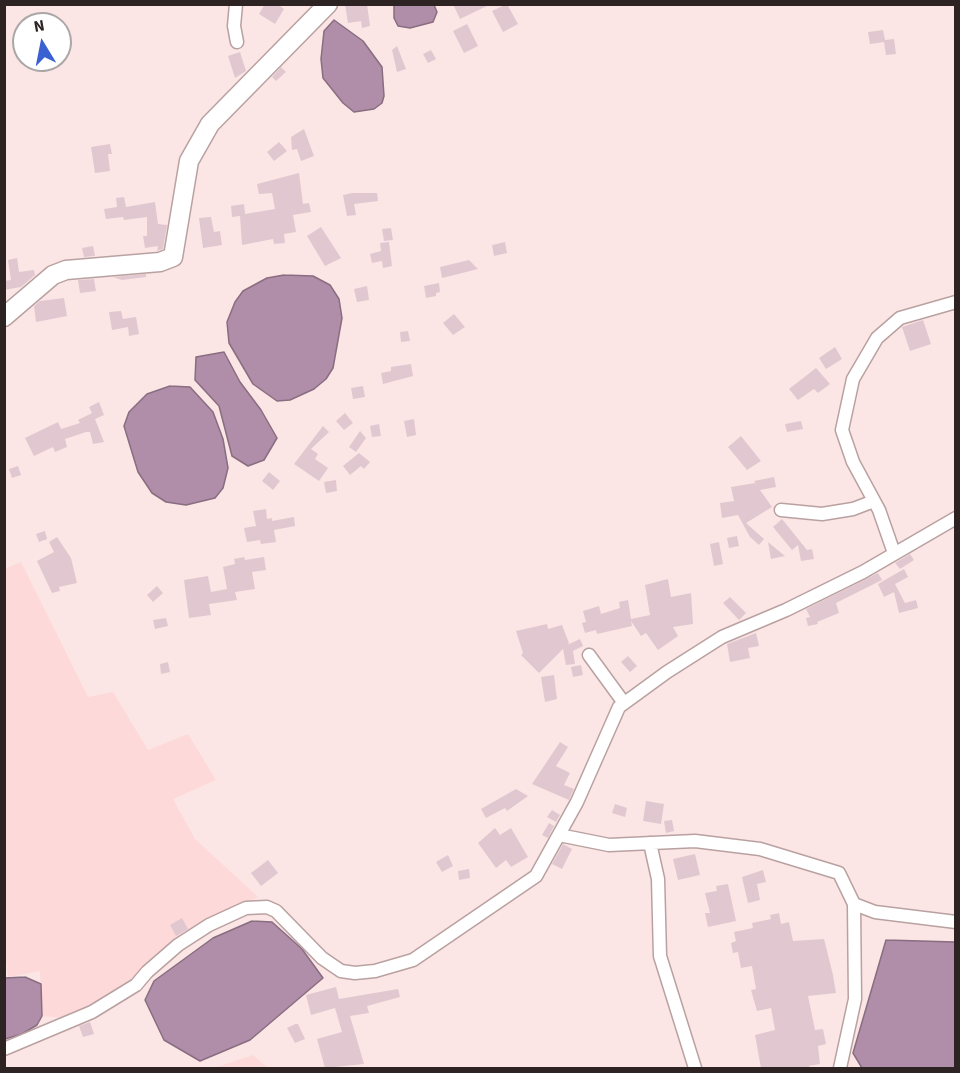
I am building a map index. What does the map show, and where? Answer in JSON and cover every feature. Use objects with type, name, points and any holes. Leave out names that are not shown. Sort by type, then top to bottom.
[{"type":"street","points":[[236,4],[234,27],[237,42]]},
{"type":"street","points":[[4,317],[53,275],[66,270],[160,262],[173,257],[189,161],[210,124],[259,71],[328,4]]},
{"type":"street","points":[[894,553],[874,501],[853,462],[842,430],[853,379],[877,338],[900,318],[956,302]]},
{"type":"street","points":[[781,510],[822,514],[853,509],[874,501]]},
{"type":"street","points":[[4,1049],[92,1012],[136,985],[147,972],[178,945],[209,925],[246,908],[267,907],[276,911],[322,958],[341,971],[355,973],[375,971],[413,960],[537,876],[559,835],[619,707],[722,637],[786,610],[956,518]]},
{"type":"street","points":[[589,655],[624,703]]},
{"type":"street","points":[[559,835],[609,845],[695,841],[760,849],[839,873],[855,904],[855,999],[840,1068]]},
{"type":"street","points":[[650,843],[658,879],[660,956],[695,1068]]},
{"type":"street","points":[[855,904],[875,912],[956,922]]},
{"type":"shaded area","points":[[394,4],[434,5],[437,12],[433,22],[410,28],[398,26],[394,18]]},
{"type":"shaded area","points":[[334,20],[363,41],[382,67],[384,96],[382,103],[374,109],[354,112],[343,103],[323,78],[321,59],[324,31]]},
{"type":"shaded area","points":[[284,275],[313,276],[330,285],[339,299],[342,318],[333,368],[326,379],[314,389],[290,400],[277,401],[253,384],[229,343],[227,322],[235,302],[243,291],[267,278]]},
{"type":"shaded area","points":[[224,352],[240,382],[261,410],[277,438],[264,460],[248,466],[232,456],[219,406],[195,380],[196,357]]},
{"type":"shaded area","points":[[170,386],[190,387],[213,412],[223,439],[228,468],[223,488],[215,498],[186,505],[166,502],[152,493],[138,472],[124,426],[129,412],[147,394]]},
{"type":"shaded area","points":[[21,562],[88,697],[113,692],[148,750],[188,734],[216,780],[173,799],[195,839],[258,897],[178,945],[75,1019],[42,1016],[40,971],[8,977],[4,944],[4,569]]},
{"type":"shaded area","points":[[252,921],[272,922],[302,949],[323,978],[250,1040],[200,1061],[164,1040],[145,1000],[154,981],[213,938]]},
{"type":"shaded area","points":[[886,940],[955,942],[955,1068],[862,1068],[853,1053]]},
{"type":"shaded area","points":[[25,977],[41,984],[42,1016],[37,1025],[22,1034],[5,1039],[5,978]]},
{"type":"shaded area","points":[[253,1055],[268,1068],[214,1068]]},
{"type":"building","points":[[265,4],[277,4],[284,9],[275,24],[259,14]]},
{"type":"building","points":[[345,4],[367,4],[370,26],[362,28],[361,21],[348,23]]},
{"type":"building","points":[[453,4],[491,4],[460,19]]},
{"type":"building","points":[[507,4],[518,24],[503,32],[492,11]]},
{"type":"building","points":[[467,24],[478,46],[464,53],[453,31]]},
{"type":"building","points":[[883,30],[885,40],[894,39],[896,54],[886,55],[884,42],[870,44],[868,32]]},
{"type":"building","points":[[397,46],[406,69],[397,72],[392,50]]},
{"type":"building","points":[[431,50],[436,59],[428,63],[423,54]]},
{"type":"building","points":[[240,52],[246,71],[235,78],[228,56]]},
{"type":"building","points":[[281,67],[286,72],[276,81],[272,77]]},
{"type":"building","points":[[304,129],[314,156],[301,161],[297,149],[292,150],[291,137]]},
{"type":"building","points":[[279,142],[287,151],[274,161],[267,152]]},
{"type":"building","points":[[110,144],[112,154],[108,154],[110,171],[95,173],[91,147]]},
{"type":"building","points":[[299,173],[303,204],[309,203],[311,212],[293,215],[296,232],[284,234],[285,243],[274,244],[273,239],[242,245],[240,216],[232,217],[231,206],[244,204],[245,214],[275,209],[272,193],[259,194],[257,184]]},
{"type":"building","points":[[377,193],[378,201],[354,204],[356,215],[347,216],[343,195]]},
{"type":"building","points":[[124,197],[126,207],[155,202],[158,224],[167,225],[163,249],[157,251],[158,246],[145,248],[143,236],[147,236],[147,217],[124,220],[123,217],[106,219],[104,209],[117,207],[116,198]]},
{"type":"building","points":[[211,217],[214,232],[220,231],[222,245],[203,248],[199,218]]},
{"type":"building","points":[[321,227],[341,258],[325,266],[307,236]]},
{"type":"building","points":[[391,228],[393,240],[384,241],[382,229]]},
{"type":"building","points":[[389,242],[392,266],[383,268],[382,261],[372,263],[370,254],[381,251],[380,243]]},
{"type":"building","points":[[505,242],[507,253],[494,256],[492,245]]},
{"type":"building","points":[[93,246],[95,256],[84,257],[82,248]]},
{"type":"building","points":[[17,258],[19,272],[34,270],[35,275],[21,287],[4,290],[4,281],[11,280],[8,260]]},
{"type":"building","points":[[469,260],[478,269],[442,278],[440,267]]},
{"type":"building","points":[[146,274],[146,277],[122,280],[113,277]]},
{"type":"building","points":[[94,279],[96,291],[80,293],[78,280]]},
{"type":"building","points":[[439,283],[440,292],[436,293],[436,296],[426,298],[424,286]]},
{"type":"building","points":[[367,286],[369,300],[357,302],[354,289]]},
{"type":"building","points":[[64,298],[67,316],[36,322],[34,306],[40,301]]},
{"type":"building","points":[[121,311],[123,319],[136,317],[139,334],[129,336],[128,327],[112,330],[109,312]]},
{"type":"building","points":[[454,314],[465,327],[453,335],[443,323]]},
{"type":"building","points":[[923,320],[931,344],[910,351],[902,327]]},
{"type":"building","points":[[408,331],[410,341],[401,342],[400,332]]},
{"type":"building","points":[[835,347],[842,359],[826,369],[819,358]]},
{"type":"building","points":[[411,364],[413,376],[383,384],[381,373],[391,371],[391,367]]},
{"type":"building","points":[[816,368],[830,384],[818,393],[814,389],[798,400],[789,389]]},
{"type":"building","points":[[363,386],[365,397],[353,399],[351,388]]},
{"type":"building","points":[[99,402],[104,415],[95,419],[104,442],[93,444],[90,432],[86,432],[65,439],[67,447],[55,452],[53,447],[34,456],[25,438],[58,422],[61,429],[80,423],[78,420],[92,413],[89,407]]},
{"type":"building","points":[[345,413],[353,423],[344,430],[336,421]]},
{"type":"building","points":[[414,419],[416,435],[407,437],[404,421]]},
{"type":"building","points":[[801,421],[803,429],[787,432],[785,424]]},
{"type":"building","points":[[379,424],[381,436],[372,437],[370,426]]},
{"type":"building","points":[[323,426],[329,432],[311,449],[318,454],[315,459],[328,468],[319,481],[294,464]]},
{"type":"building","points":[[360,431],[366,438],[356,452],[349,447]]},
{"type":"building","points":[[741,436],[761,461],[747,470],[728,447]]},
{"type":"building","points":[[359,453],[370,462],[364,469],[361,466],[350,475],[343,466]]},
{"type":"building","points":[[18,466],[21,475],[12,478],[9,469]]},
{"type":"building","points":[[269,472],[280,481],[273,490],[262,481]]},
{"type":"building","points":[[774,477],[776,487],[760,490],[772,507],[746,523],[764,539],[759,545],[750,537],[738,515],[722,518],[720,503],[734,501],[731,487],[755,483],[758,487],[754,481]]},
{"type":"building","points":[[336,480],[337,491],[326,493],[324,482]]},
{"type":"building","points":[[266,509],[267,519],[272,518],[272,521],[294,517],[295,526],[274,530],[276,542],[261,544],[260,540],[247,542],[244,528],[256,526],[253,511]]},
{"type":"building","points":[[782,519],[807,550],[812,549],[814,559],[801,561],[798,545],[792,550],[773,527]]},
{"type":"building","points":[[45,531],[47,539],[39,542],[36,534]]},
{"type":"building","points":[[737,536],[739,546],[729,548],[727,538]]},
{"type":"building","points":[[57,537],[71,558],[77,583],[59,587],[60,591],[52,593],[37,561],[54,552],[49,542]]},
{"type":"building","points":[[719,542],[723,564],[714,566],[710,544]]},
{"type":"building","points":[[768,542],[785,556],[771,559]]},
{"type":"building","points":[[910,554],[914,560],[900,569],[895,563]]},
{"type":"building","points":[[244,557],[245,560],[264,557],[266,570],[252,572],[255,589],[235,592],[237,600],[209,604],[211,615],[189,618],[184,580],[208,576],[211,592],[227,589],[223,567],[235,564],[234,559]]},
{"type":"building","points":[[904,569],[908,577],[895,584],[905,603],[916,600],[918,608],[899,613],[894,592],[884,597],[878,584]]},
{"type":"building","points":[[878,573],[882,580],[836,603],[839,613],[817,622],[818,624],[808,626],[806,618],[810,617],[806,609]]},
{"type":"building","points":[[668,579],[671,597],[691,593],[693,624],[673,627],[678,636],[658,650],[646,633],[641,636],[631,621],[632,626],[597,634],[596,630],[585,633],[582,623],[586,622],[583,611],[599,606],[601,614],[620,608],[619,602],[628,600],[631,619],[650,615],[645,585]]},
{"type":"building","points":[[157,586],[163,593],[153,602],[147,595]]},
{"type":"building","points":[[730,597],[746,613],[739,620],[723,603]]},
{"type":"building","points":[[166,618],[168,626],[155,629],[153,620]]},
{"type":"building","points":[[547,624],[548,629],[562,625],[569,643],[567,645],[580,639],[583,646],[573,651],[575,664],[566,665],[563,649],[539,673],[521,655],[523,653],[516,631]]},
{"type":"building","points":[[756,633],[759,646],[748,648],[750,658],[730,662],[727,644]]},
{"type":"building","points":[[628,656],[637,666],[630,672],[621,662]]},
{"type":"building","points":[[168,662],[170,672],[161,674],[160,664]]},
{"type":"building","points":[[581,665],[583,675],[573,677],[571,667]]},
{"type":"building","points":[[554,675],[557,699],[545,702],[541,677]]},
{"type":"building","points":[[560,742],[568,747],[556,766],[570,773],[564,785],[574,789],[569,800],[532,784]]},
{"type":"building","points":[[516,789],[528,796],[507,811],[505,808],[486,818],[481,809]]},
{"type":"building","points":[[646,801],[664,804],[661,824],[643,821]]},
{"type":"building","points":[[615,804],[627,808],[625,817],[612,813]]},
{"type":"building","points":[[552,810],[560,815],[556,822],[547,817]]},
{"type":"building","points":[[672,820],[674,831],[666,833],[664,821]]},
{"type":"building","points":[[549,823],[554,826],[548,838],[542,835]]},
{"type":"building","points":[[495,828],[500,835],[511,828],[528,857],[511,867],[506,860],[496,868],[478,843]]},
{"type":"building","points":[[563,844],[572,849],[562,869],[552,864]]},
{"type":"building","points":[[695,854],[700,875],[678,880],[673,859]]},
{"type":"building","points":[[448,855],[453,866],[442,872],[436,862]]},
{"type":"building","points":[[268,860],[278,873],[261,886],[251,873]]},
{"type":"building","points":[[469,869],[470,878],[459,880],[458,871]]},
{"type":"building","points":[[763,870],[766,882],[757,884],[760,900],[748,903],[742,877]]},
{"type":"building","points":[[728,884],[736,921],[708,927],[705,913],[710,913],[705,893],[717,891],[716,886]]},
{"type":"building","points":[[779,913],[781,924],[789,922],[793,941],[824,939],[833,975],[836,993],[808,996],[815,1030],[823,1029],[826,1044],[818,1046],[820,1064],[809,1066],[810,1068],[761,1068],[755,1035],[775,1030],[771,1008],[757,1011],[751,990],[756,989],[752,966],[741,968],[738,952],[733,953],[731,943],[736,941],[734,932],[753,928],[752,923],[771,919],[770,915]]},
{"type":"building","points":[[182,918],[188,929],[176,936],[170,925]]},
{"type":"building","points":[[336,987],[339,999],[398,989],[400,997],[367,1006],[369,1013],[350,1016],[364,1064],[325,1068],[317,1039],[342,1032],[335,1008],[311,1015],[306,995]]},
{"type":"building","points":[[90,1022],[94,1034],[83,1037],[79,1026]]},
{"type":"building","points":[[298,1024],[305,1039],[295,1043],[287,1028]]}]
